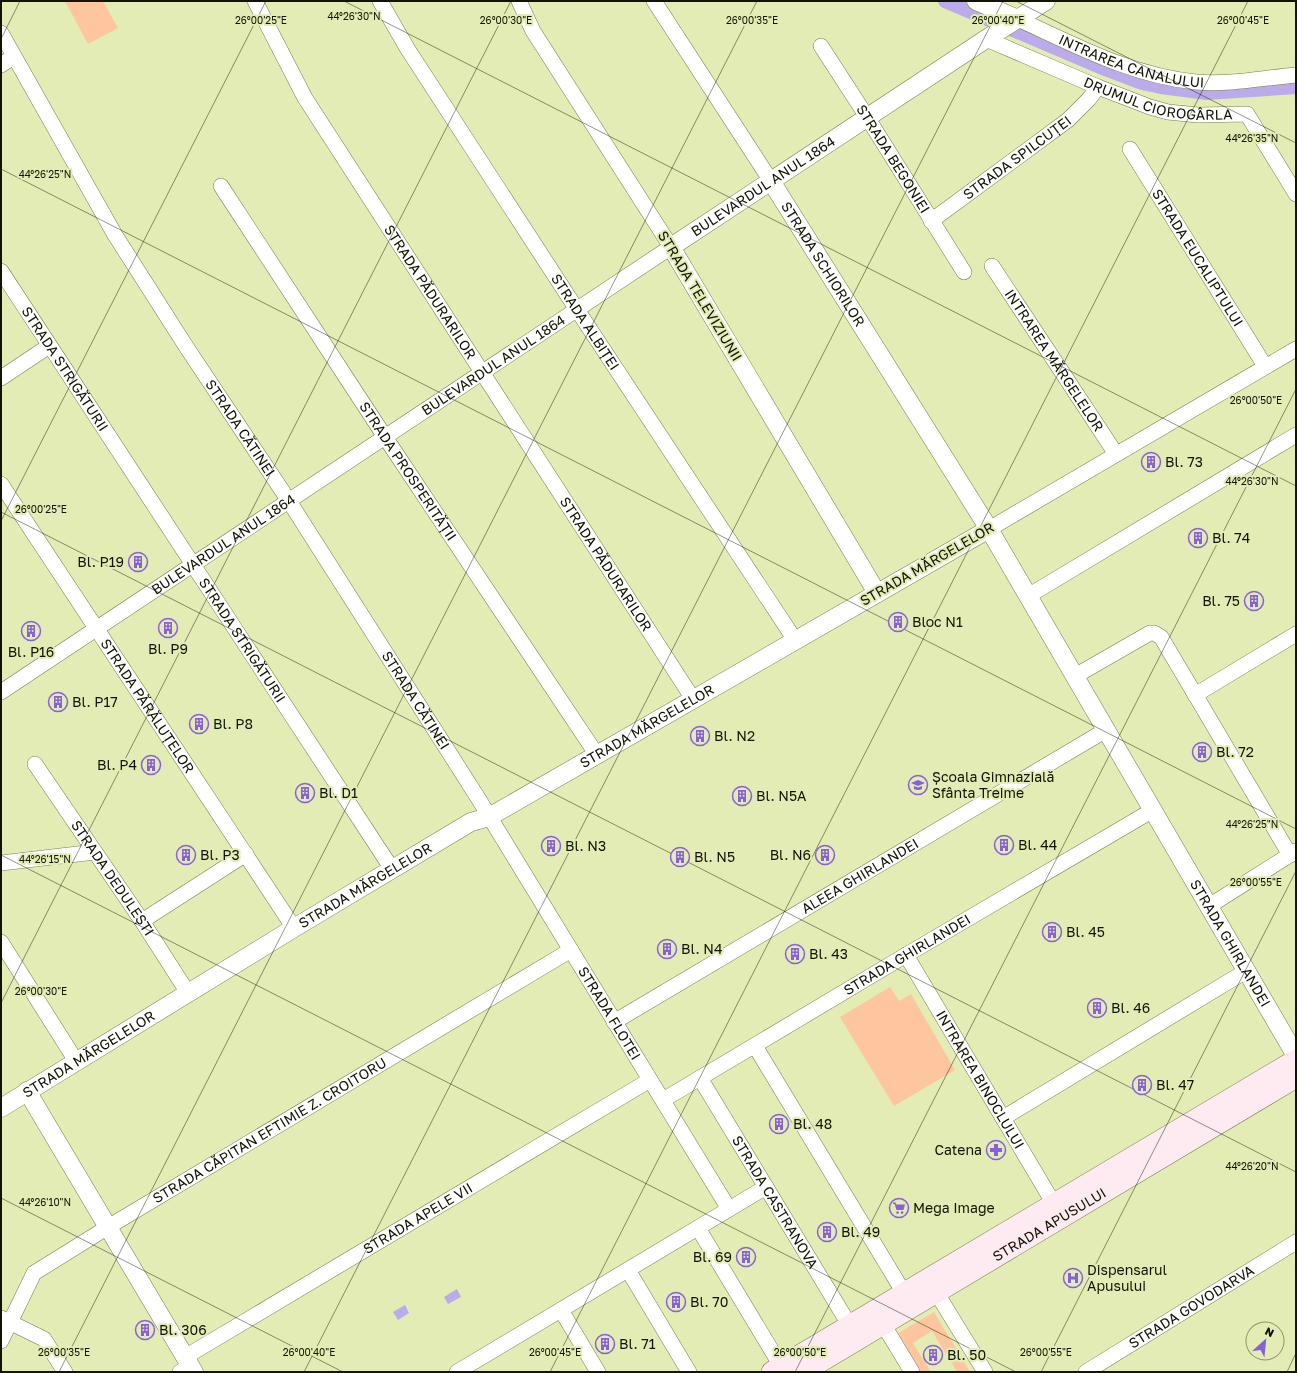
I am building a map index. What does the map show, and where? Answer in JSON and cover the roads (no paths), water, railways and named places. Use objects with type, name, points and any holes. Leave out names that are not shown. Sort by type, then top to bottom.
[{"type":"main road","name":"STRADA APUSULUI","points":[[1058,1211],[1296,1060]]},
{"type":"main road","name":"STRADA APUSULUI","points":[[776,1369],[850,1326],[908,1300],[1058,1211],[1296,1077]]},
{"type":"main road","name":"STRADA APUSULUI","points":[[803,1372],[883,1324],[908,1300]]},
{"type":"street","name":"STRADA PĂDURARILOR","points":[[255,1],[305,98],[693,699]]},
{"type":"street","name":"STRADA ALBIȚEI","points":[[380,1],[407,48],[577,310],[795,640]]},
{"type":"street","name":"STRADA TELEVIZIUNII","points":[[519,1],[533,31],[671,247],[877,593]]},
{"type":"street","name":"STRADA SCHIORILOR","points":[[654,1],[771,181],[989,528]]},
{"type":"street","name":"INTRAREA CANALULUI","points":[[976,1],[1120,65],[1161,76],[1196,82],[1223,82],[1296,75]]},
{"type":"street","name":"BULEVARDUL ANUL 1864","points":[[1,692],[986,38],[1046,1]]},
{"type":"street","name":"STRADA CĂTINEI","points":[[1,33],[7,61],[115,235],[187,348],[289,501],[489,817]]},
{"type":"street","name":"DRUMUL CIOROGÂRLA","points":[[986,38],[1098,87],[1168,112],[1198,115],[1247,114],[1296,194]]},
{"type":"street","name":"STRADA BEGONIEI","points":[[821,46],[964,272]]},
{"type":"street","name":"STRADA SPILCUȚEI","points":[[931,221],[1068,120],[1089,99],[1098,87]]},
{"type":"street","name":"STRADA EUCALIPTULUI","points":[[1130,149],[1265,366]]},
{"type":"street","name":"STRADA PROSPERITĂȚII","points":[[221,186],[385,437],[597,755]]},
{"type":"street","name":"INTRAREA MĂRGELELOR","points":[[992,266],[1116,454]]},
{"type":"street","name":"STRADA STRIGĂTURII","points":[[1,271],[392,869]]},
{"type":"street","points":[[1,378],[49,346]]},
{"type":"street","name":"STRADA MĂRGELELOR","points":[[1,1108],[294,928],[471,822],[489,817],[1296,349]]},
{"type":"street","points":[[1028,596],[1296,435]]},
{"type":"street","name":"STRADA PĂRĂLUȚELOR","points":[[1,484],[294,928]]},
{"type":"street","name":"STRADA GHIRLANDEI","points":[[989,528],[1296,1056]]},
{"type":"street","points":[[1075,676],[1150,633],[1154,633],[1160,637],[1293,853],[1209,906]]},
{"type":"street","points":[[1195,695],[1296,634]]},
{"type":"street","name":"ALEEA GHIRLANDEI","points":[[614,1022],[1106,730]]},
{"type":"street","name":"STRADA DEDULEȘTI","points":[[35,764],[142,921],[188,993]]},
{"type":"street","name":"STRADA GHIRLANDEI","points":[[663,1100],[1153,810]]},
{"type":"street","name":"STRADA FLOTEI","points":[[489,817],[729,1209]]},
{"type":"street","points":[[1,863],[95,852]]},
{"type":"street","points":[[142,921],[246,854]]},
{"type":"street","points":[[1,942],[76,1062]]},
{"type":"street","name":"STRADA CĂPITAN EFTIMIE Z. CROITORU","points":[[1,1341],[5,1320],[34,1273],[108,1227],[570,950]]},
{"type":"street","name":"INTRAREA BINOCLULUI","points":[[906,955],[1058,1211]]},
{"type":"street","points":[[1003,1118],[1246,970]]},
{"type":"street","points":[[756,1046],[908,1300]]},
{"type":"street","name":"STRADA CASTRANOVA","points":[[700,1078],[850,1326]]},
{"type":"street","name":"STRADA APELE VII","points":[[187,1367],[650,1080]]},
{"type":"street","points":[[27,1091],[108,1227],[187,1367]]},
{"type":"street","points":[[457,1372],[766,1187]]},
{"type":"street","points":[[698,1228],[776,1369]]},
{"type":"street","name":"STRADA GOVODARVA","points":[[1086,1372],[1296,1242]]},
{"type":"street","points":[[628,1270],[689,1372]]},
{"type":"street","points":[[933,1285],[985,1372]]},
{"type":"street","points":[[561,1310],[598,1372]]},
{"type":"street","points":[[5,1320],[44,1339],[65,1372]]},
{"type":"street","points":[[883,1324],[912,1372]]},
{"type":"waterway","points":[[945,1],[1105,69],[1142,83],[1207,93],[1296,87]]},
{"type":"place","name":"Bl. 73","points":[[1151,462]]},
{"type":"place","name":"Bl. 74","points":[[1198,538]]},
{"type":"place","name":"Bl. P19","points":[[138,562]]},
{"type":"place","name":"Bl. 75","points":[[1254,601]]},
{"type":"place","name":"Bloc N1","points":[[898,622]]},
{"type":"place","name":"Bl. P9","points":[[168,628]]},
{"type":"place","name":"Bl. P16","points":[[31,631]]},
{"type":"place","name":"Bl. P17","points":[[58,702]]},
{"type":"place","name":"Bl. P8","points":[[199,724]]},
{"type":"place","name":"Bl. N2","points":[[700,736]]},
{"type":"place","name":"Bl. 72","points":[[1202,752]]},
{"type":"place","name":"Bl. P4","points":[[151,765]]},
{"type":"place","name":"Școala Gimnazială Sfânta Treime","points":[[918,785]]},
{"type":"place","name":"Bl. D1","points":[[305,793]]},
{"type":"place","name":"Bl. N5A","points":[[742,796]]},
{"type":"place","name":"Bl. 44","points":[[1004,845]]},
{"type":"place","name":"Bl. N3","points":[[551,846]]},
{"type":"place","name":"Bl. P3","points":[[186,855]]},
{"type":"place","name":"Bl. N6","points":[[825,855]]},
{"type":"place","name":"Bl. N5","points":[[680,857]]},
{"type":"place","name":"Bl. 45","points":[[1052,932]]},
{"type":"place","name":"Bl. N4","points":[[667,949]]},
{"type":"place","name":"Bl. 43","points":[[795,954]]},
{"type":"place","name":"Bl. 46","points":[[1097,1008]]},
{"type":"place","name":"Bl. 47","points":[[1142,1085]]},
{"type":"place","name":"Bl. 48","points":[[779,1124]]},
{"type":"place","name":"Catena","points":[[996,1150]]},
{"type":"place","name":"Mega Image","points":[[899,1208]]},
{"type":"place","name":"Bl. 49","points":[[827,1232]]},
{"type":"place","name":"Bl. 69","points":[[746,1257]]},
{"type":"place","name":"Dispensarul Apusului","points":[[1073,1278]]},
{"type":"place","name":"Bl. 70","points":[[676,1302]]},
{"type":"place","name":"Bl. 306","points":[[145,1330]]},
{"type":"place","name":"Bl. 71","points":[[605,1344]]},
{"type":"place","name":"Bl. 50","points":[[933,1355]]}]
